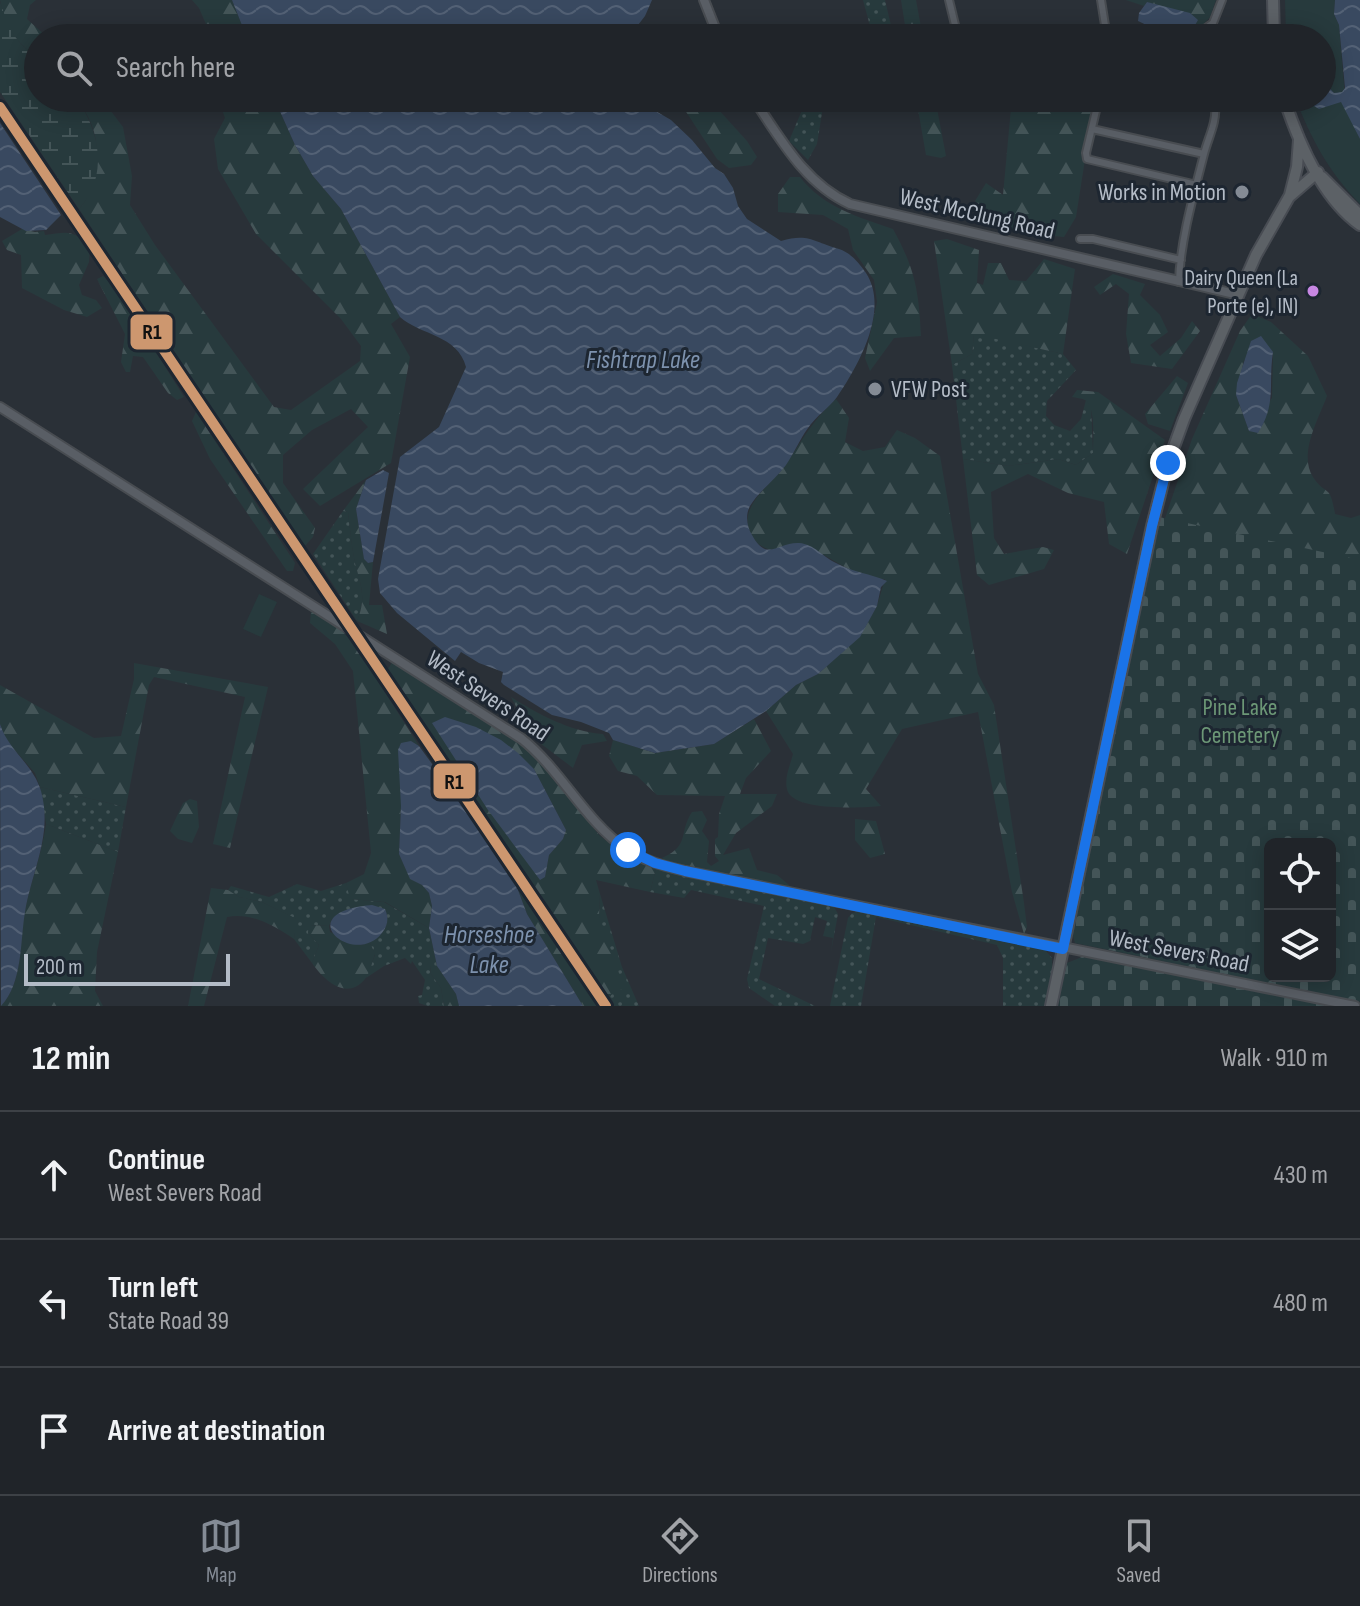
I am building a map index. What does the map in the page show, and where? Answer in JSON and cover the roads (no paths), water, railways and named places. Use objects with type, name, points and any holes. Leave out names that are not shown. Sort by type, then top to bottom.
[{"type":"main road","points":[[1273,0],[1274,24]]},
{"type":"main road","points":[[1289,112],[1299,139],[1329,195],[1360,225]]},
{"type":"main road","points":[[1051,1006],[1161,488],[1184,419],[1267,233],[1289,197],[1297,167],[1299,139]]},
{"type":"main road","points":[[1289,197],[1318,172]]},
{"type":"main road","points":[[1318,172],[1360,215]]},
{"type":"street","points":[[704,0],[713,24]]},
{"type":"street","points":[[949,0],[955,24]]},
{"type":"street","points":[[1101,0],[1105,24]]},
{"type":"street","points":[[1212,24],[1222,0]]},
{"type":"street","name":"West McClung Road","points":[[763,112],[802,169],[826,191],[850,204],[1239,295]]},
{"type":"street","points":[[1096,112],[1087,159],[1197,185]]},
{"type":"street","points":[[1179,282],[1197,185],[1216,112]]},
{"type":"street","points":[[1092,129],[1204,154]]},
{"type":"street","points":[[1080,239],[1093,239],[1181,260]]},
{"type":"street","name":"West Severs Road","points":[[0,407],[522,739],[543,756],[600,828],[642,858],[685,871],[1355,1006]]},
{"type":"water","points":[[232,0],[652,0],[639,24],[241,24]]},
{"type":"water","points":[[1335,0],[1360,0],[1360,139],[1341,102],[1336,104],[1336,93],[1345,88],[1339,25],[1334,14]]},
{"type":"water","points":[[1147,2],[1190,13],[1198,20],[1196,24],[1144,24],[1138,21],[1139,13]]},
{"type":"water","name":"Fishtrap Lake","points":[[280,112],[657,112],[671,120],[724,174],[747,219],[781,241],[811,239],[843,251],[854,259],[873,288],[875,304],[862,354],[837,397],[811,424],[786,465],[754,501],[747,517],[750,532],[763,548],[768,550],[804,544],[842,566],[887,581],[881,587],[877,606],[860,637],[818,674],[796,685],[766,711],[714,744],[655,753],[613,740],[609,733],[581,722],[552,715],[504,685],[501,682],[503,672],[461,652],[455,661],[397,613],[380,593],[378,579],[400,457],[439,427],[466,367],[455,348],[400,317],[341,209],[313,176]]},
{"type":"water","points":[[0,123],[61,215],[46,230],[26,231],[0,217]]},
{"type":"water","points":[[1261,336],[1273,352],[1270,403],[1258,433],[1249,431],[1236,395],[1251,341]]},
{"type":"water","points":[[383,470],[389,473],[373,562],[368,563],[364,559],[356,509],[366,480]]},
{"type":"water","points":[[445,717],[476,727],[501,740],[534,769],[566,830],[563,839],[549,855],[545,877],[540,880],[488,810],[432,723]]},
{"type":"water","points":[[0,724],[37,781],[45,823],[25,912],[17,974],[1,1006]]},
{"type":"water","name":"Horseshoe Lake","points":[[411,741],[419,746],[512,874],[527,914],[583,1006],[459,1006],[456,994],[437,966],[429,928],[432,906],[429,893],[410,879],[399,854],[401,806],[398,750],[401,743]]},
{"type":"water","points":[[372,905],[385,909],[387,921],[382,933],[370,942],[357,945],[344,942],[335,935],[330,926],[334,917],[347,910]]},
{"type":"place","name":"Works in Motion","points":[[1242,192]]},
{"type":"place","name":"Dairy Queen (La Porte (e), IN)","points":[[1313,291]]},
{"type":"place","name":"VFW Post","points":[[875,389]]},
{"type":"park label","name":"Pine Lake Cemetery","points":[[1240,721]]}]
